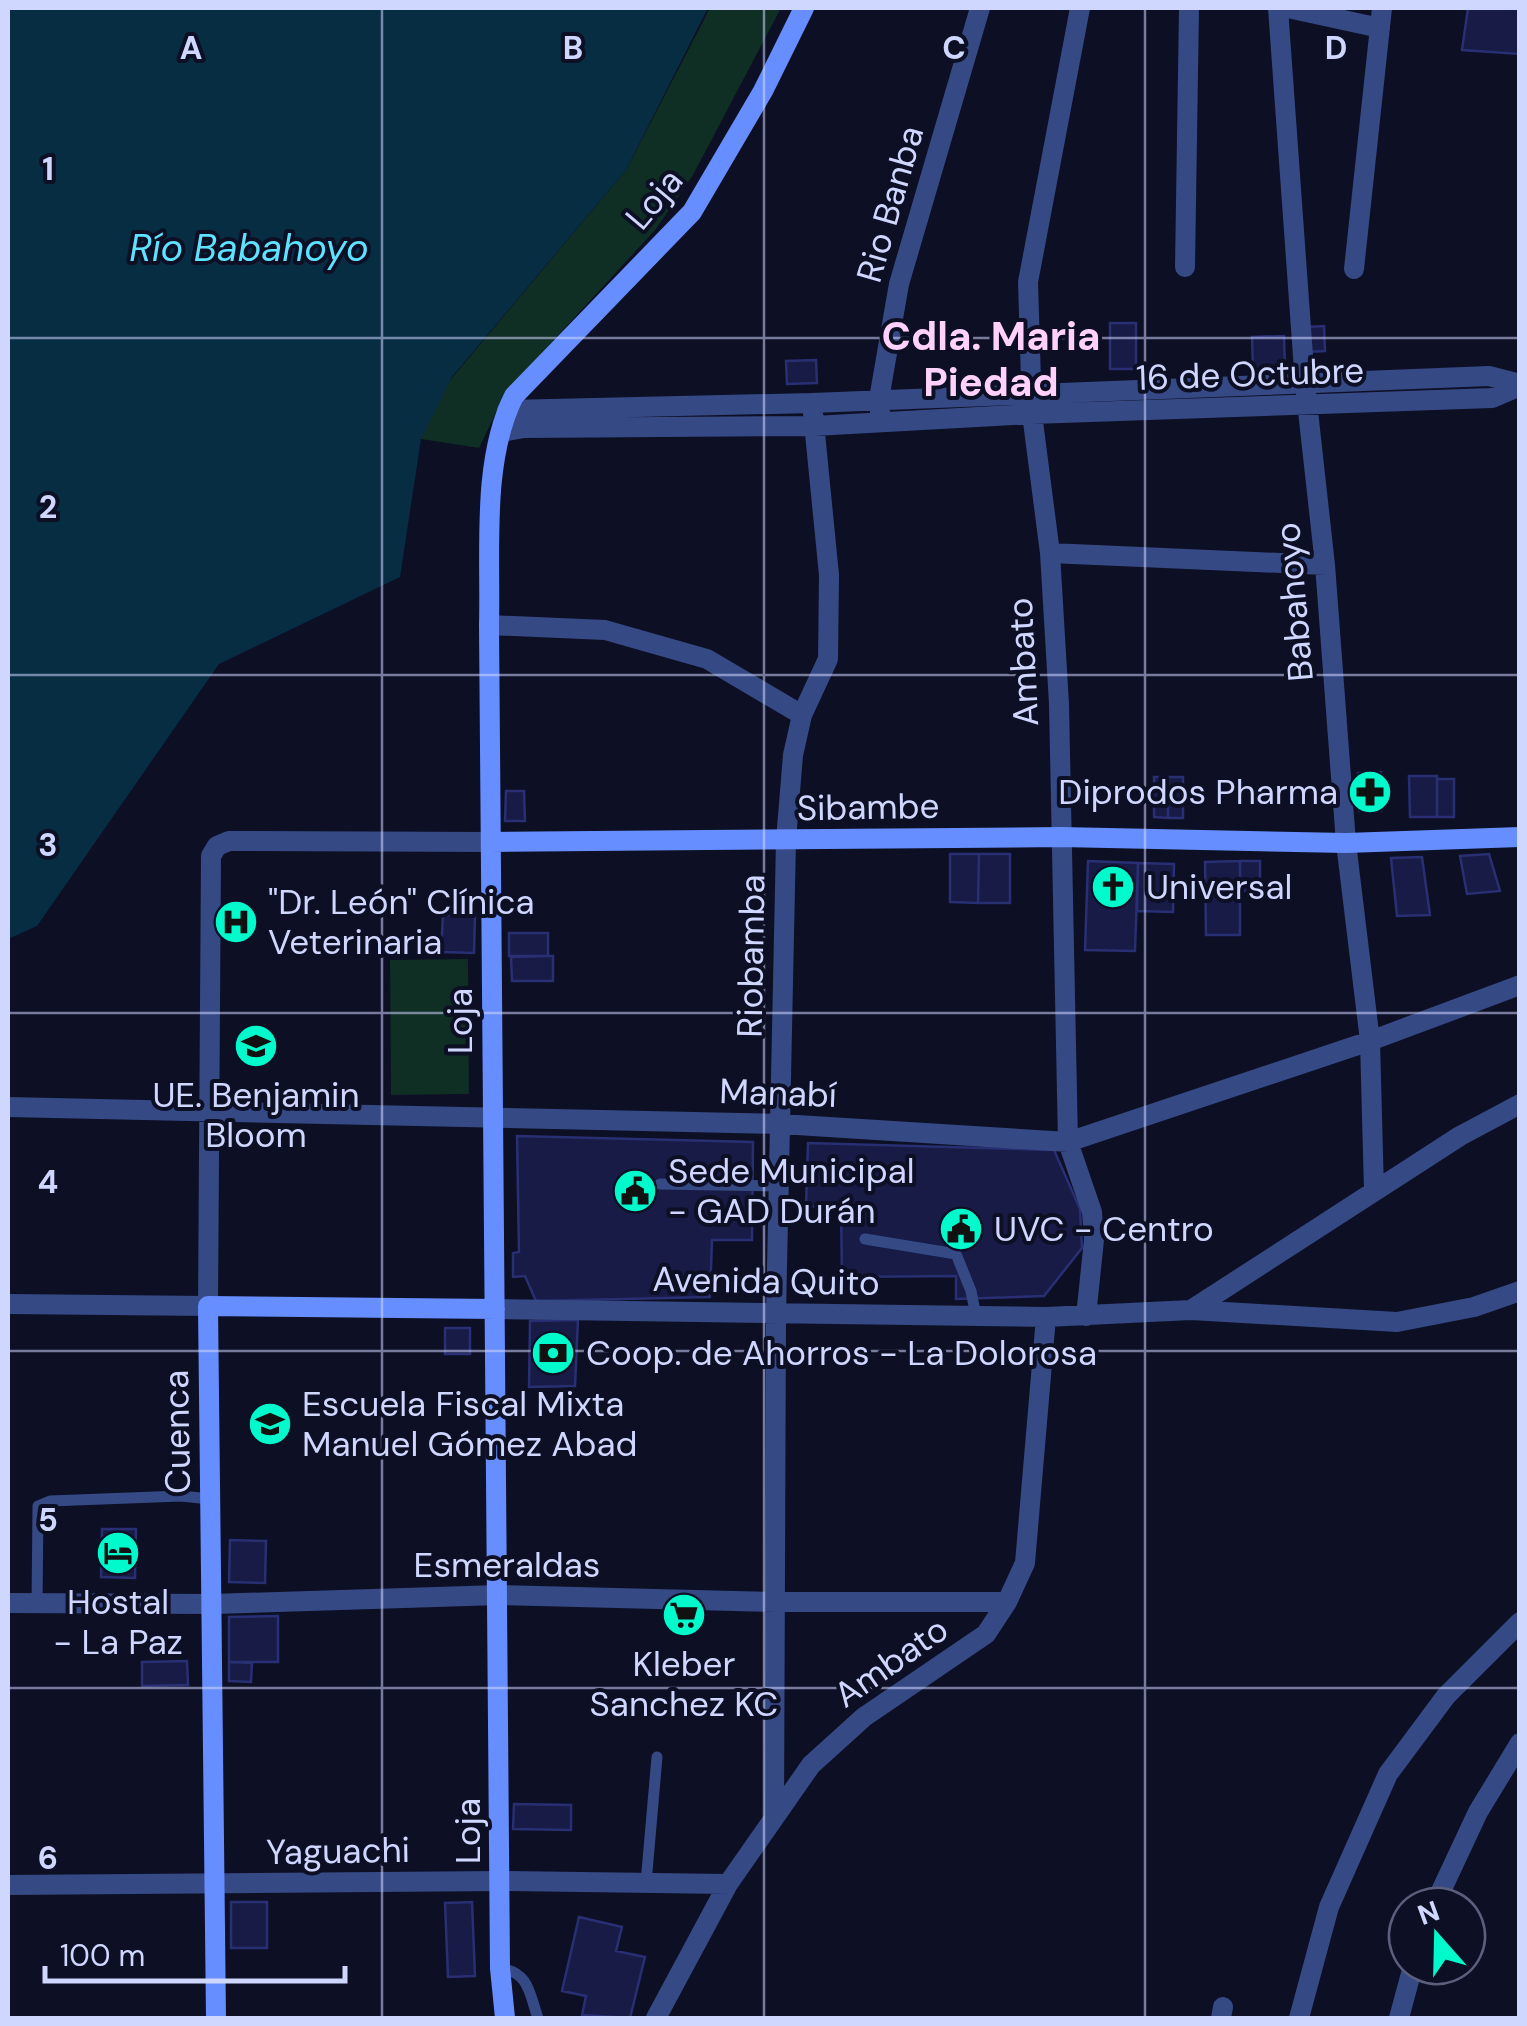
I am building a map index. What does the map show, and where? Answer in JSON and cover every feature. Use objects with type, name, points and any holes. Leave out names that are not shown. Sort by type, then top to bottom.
[{"type":"street","name":"Loja","points":[[505,2018],[500,1968],[492,1117],[489,625],[493,468],[514,396],[692,212],[764,91],[804,8]]},
{"type":"street","name":"Rio Banba","points":[[880,422],[880,399],[899,284],[980,8]]},
{"type":"street","name":"Ambato","points":[[1080,8],[1028,282],[1032,404],[1050,553],[1059,704],[1068,1142],[1092,1212],[1094,1240],[1086,1316]]},
{"type":"street","points":[[1186,267],[1189,8]]},
{"type":"street","name":"Babahoyo","points":[[1278,8],[1306,394],[1325,565],[1346,843],[1370,1041],[1374,1190]]},
{"type":"street","points":[[1288,8],[1381,18],[1354,269]]},
{"type":"street","name":"16 de Octubre","points":[[507,410],[880,399],[1032,404],[1306,394],[1492,398],[1520,385]]},
{"type":"street","name":"Riobamba","points":[[774,1817],[776,1315],[786,840],[793,754],[802,715],[828,658],[829,575],[812,404]]},
{"type":"street","name":"16 de Octubre","points":[[501,432],[524,428],[814,426],[1032,404]]},
{"type":"street","points":[[1050,553],[1325,565]]},
{"type":"street","points":[[489,625],[622,634],[707,659],[802,715]]},
{"type":"street","name":"Sibambe","points":[[217,846],[230,841],[1061,837],[1346,843],[1520,837]]},
{"type":"street","name":"Cuenca","points":[[216,2018],[208,1113],[212,856],[217,846]]},
{"type":"street","name":"Manabí","points":[[8,1107],[781,1124],[1068,1142],[1370,1041],[1520,985]]},
{"type":"street","points":[[1191,1310],[1460,1136],[1520,1104]]},
{"type":"street","name":"Avenida Quito","points":[[8,1304],[776,1315],[1086,1316],[1191,1310],[1396,1322],[1474,1307],[1520,1290]]},
{"type":"street","name":"Ambato","points":[[656,2018],[728,1884],[811,1765],[864,1718],[986,1634],[1007,1602],[1025,1563],[1046,1316]]},
{"type":"street","name":"Esmeraldas","points":[[8,1604],[212,1604],[499,1595],[776,1602],[1007,1602]]},
{"type":"street","points":[[1299,2018],[1329,1907],[1388,1774],[1446,1696],[1520,1622]]},
{"type":"street","points":[[1443,1886],[1478,1812],[1520,1743]]},
{"type":"street","name":"Yaguachi","points":[[8,1885],[501,1881],[728,1884]]},
{"type":"street","points":[[1399,2018],[1407,1986]]},
{"type":"lane","points":[[660,1184],[779,1186]]},
{"type":"lane","points":[[865,1239],[956,1254],[976,1316]]},
{"type":"lane","points":[[36,1604],[38,1506],[50,1500],[180,1496],[210,1500]]},
{"type":"lane","points":[[646,1883],[657,1757]]},
{"type":"lane","points":[[500,1968],[516,1970],[524,1978],[538,2018]]},
{"type":"green space","points":[[710,8],[781,8],[693,175],[656,229],[506,392],[479,448],[421,439],[426,409],[626,170]]},
{"type":"green space","points":[[468,959],[469,1094],[391,1095],[390,960]]},
{"type":"water","name":"Río Babahoyo","points":[[8,8],[708,8],[626,170],[452,377],[421,439],[400,577],[219,664],[37,926],[8,939]]},
{"type":"building","points":[[1468,8],[1520,8],[1520,54],[1462,50]]},
{"type":"building","points":[[1110,323],[1136,323],[1136,369],[1110,369]]},
{"type":"building","points":[[1324,326],[1325,351],[1306,352],[1305,327]]},
{"type":"building","points":[[1284,336],[1285,367],[1253,368],[1252,337]]},
{"type":"building","points":[[816,360],[817,383],[787,384],[786,361]]},
{"type":"building","name":"Diprodos Pharma","points":[[1381,772],[1381,811],[1359,811],[1358,773]]},
{"type":"building","points":[[1409,776],[1437,776],[1437,817],[1410,817]]},
{"type":"building","points":[[1154,777],[1168,777],[1168,818],[1154,817]]},
{"type":"building","points":[[1168,777],[1183,777],[1183,818],[1168,818]]},
{"type":"building","points":[[1437,779],[1454,779],[1454,817],[1437,817]]},
{"type":"building","points":[[506,791],[524,791],[525,821],[505,821]]},
{"type":"building","points":[[950,854],[979,854],[978,903],[950,902]]},
{"type":"building","points":[[979,854],[1010,854],[1010,903],[978,903]]},
{"type":"building","points":[[1489,854],[1500,891],[1467,894],[1460,856]]},
{"type":"building","points":[[1422,857],[1430,915],[1397,916],[1391,858]]},
{"type":"building","name":"Universal","points":[[1088,861],[1138,863],[1135,951],[1085,950]]},
{"type":"building","points":[[1240,861],[1240,935],[1206,935],[1205,862]]},
{"type":"building","points":[[1240,861],[1260,861],[1260,891],[1240,891]]},
{"type":"building","points":[[1138,863],[1174,864],[1173,912],[1137,911]]},
{"type":"building","points":[[443,915],[475,915],[474,953],[441,952]]},
{"type":"building","points":[[509,933],[548,933],[548,956],[509,956]]},
{"type":"building","points":[[553,956],[553,981],[512,981],[511,957]]},
{"type":"building","name":"Sede Municipal - GAD Durán","points":[[517,1136],[753,1142],[752,1240],[712,1240],[710,1297],[536,1301],[525,1276],[513,1277],[513,1253],[519,1252]]},
{"type":"building","name":"UVC - Centro","points":[[808,1143],[1054,1150],[1080,1209],[1082,1248],[1044,1296],[956,1299],[956,1276],[842,1277],[841,1208],[806,1206]]},
{"type":"building","name":"Coop. de Ahorros - La Dolorosa","points":[[578,1320],[575,1386],[529,1387],[530,1321]]},
{"type":"building","points":[[445,1328],[470,1328],[470,1354],[445,1354]]},
{"type":"building","name":"Hostal - La Paz","points":[[102,1529],[136,1529],[135,1578],[101,1577]]},
{"type":"building","points":[[230,1540],[266,1541],[265,1583],[229,1582]]},
{"type":"building","points":[[278,1616],[278,1662],[229,1662],[229,1617]]},
{"type":"building","points":[[187,1661],[188,1685],[142,1686],[142,1662]]},
{"type":"building","points":[[229,1662],[252,1663],[251,1682],[229,1681]]},
{"type":"building","points":[[514,1804],[571,1805],[571,1830],[513,1829]]},
{"type":"building","points":[[231,1902],[267,1902],[267,1948],[231,1948]]},
{"type":"building","points":[[472,1902],[475,1976],[448,1977],[445,1903]]},
{"type":"building","points":[[579,1917],[622,1927],[616,1951],[645,1957],[630,2018],[582,2015],[586,1996],[562,1991]]},
{"type":"place","name":"Diprodos Pharma","points":[[1370,792]]},
{"type":"place","name":"Universal","points":[[1113,887]]},
{"type":"place","name":"\"Dr. León\" Clínica Veterinaria","points":[[236,922]]},
{"type":"place","name":"UE. Benjamin Bloom","points":[[256,1046]]},
{"type":"place","name":"Sede Municipal - GAD Durán","points":[[635,1191]]},
{"type":"place","name":"UVC - Centro","points":[[961,1229]]},
{"type":"place","name":"Coop. de Ahorros - La Dolorosa","points":[[553,1353]]},
{"type":"place","name":"Escuela Fiscal Mixta Manuel Gómez Abad","points":[[270,1424]]},
{"type":"place","name":"Hostal - La Paz","points":[[118,1553]]},
{"type":"place","name":"Kleber Sanchez KC","points":[[684,1615]]},
{"type":"district","name":"Cdla. Maria Piedad","points":[[991,359]]}]
